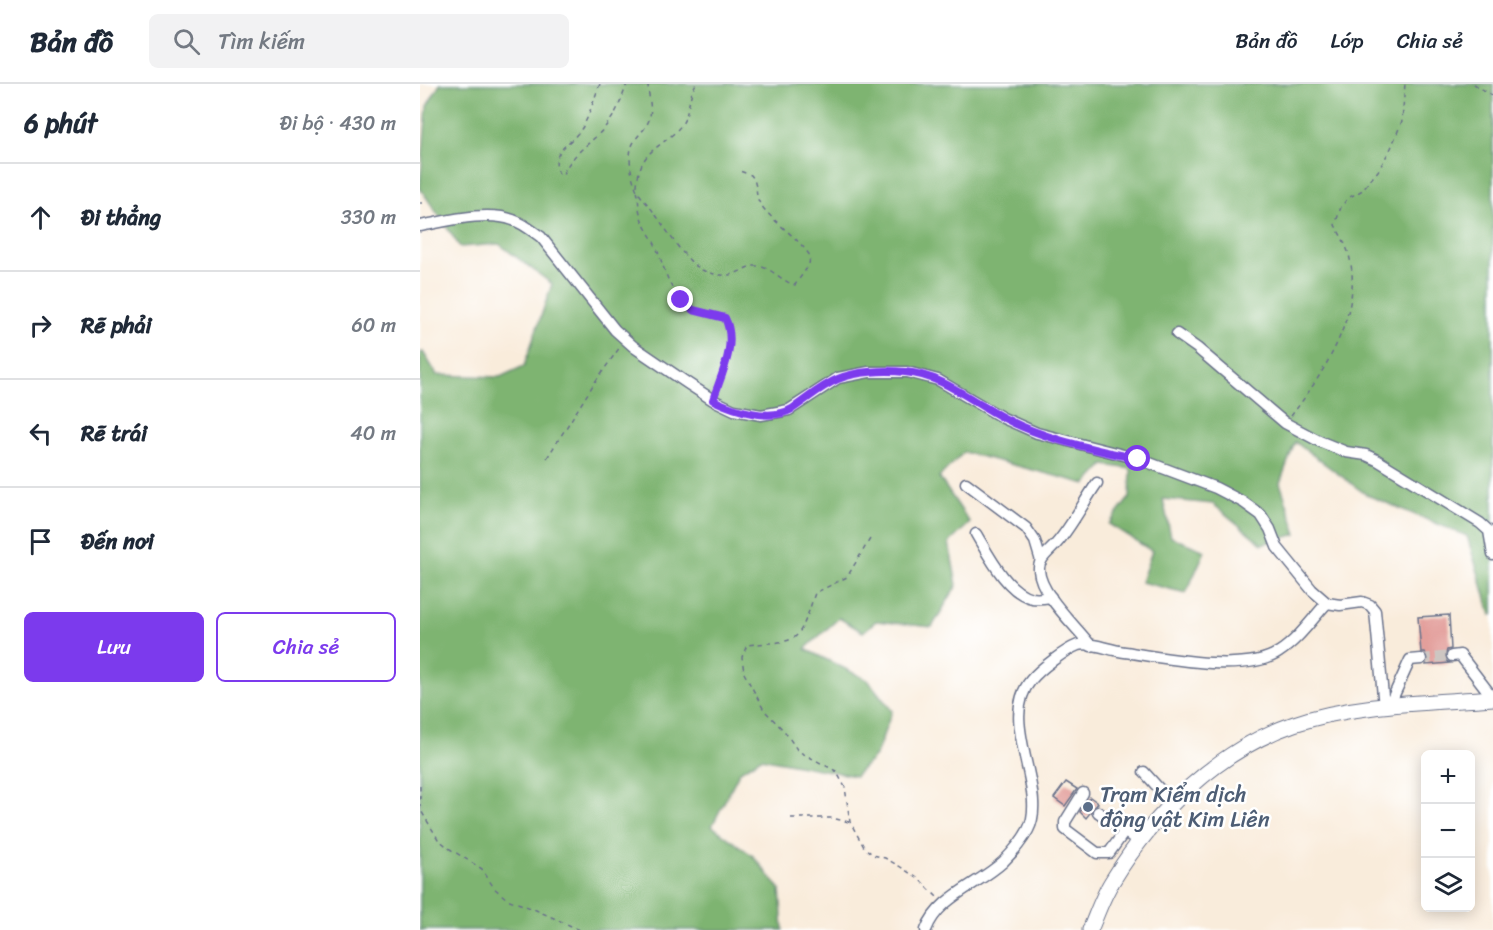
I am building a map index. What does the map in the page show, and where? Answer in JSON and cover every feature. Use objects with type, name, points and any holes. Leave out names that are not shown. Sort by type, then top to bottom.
[{"type":"highway","points":[[1090,930],[1112,881],[1146,831],[1216,766],[1254,742],[1294,724],[1344,712],[1493,698]]},
{"type":"street","points":[[420,226],[458,219],[490,217],[513,219],[541,237],[615,330],[713,400],[734,410],[761,415],[789,410],[838,378],[869,372],[907,372],[938,380],[1004,418],[1037,433],[1150,463],[1215,488],[1243,502],[1262,515],[1277,547],[1312,590],[1327,603],[1340,605],[1362,602],[1375,610],[1387,707]]},
{"type":"street","points":[[1177,334],[1197,348],[1285,423],[1346,452],[1366,455],[1377,460],[1480,523],[1489,531],[1493,555]]},
{"type":"street","points":[[966,483],[1026,528],[1035,541],[1041,561],[1039,573],[1051,597],[1090,646]]},
{"type":"street","points":[[1041,561],[1062,537],[1097,483]]},
{"type":"street","points":[[976,534],[995,565],[1022,595],[1034,599],[1051,597]]},
{"type":"street","points":[[926,930],[932,916],[944,904],[1004,862],[1027,831],[1031,822],[1033,803],[1019,725],[1023,697],[1030,681],[1056,659],[1080,645],[1161,658],[1230,664],[1264,658],[1279,652],[1327,603]]},
{"type":"street","points":[[1452,656],[1460,655],[1493,698]]},
{"type":"street","points":[[1387,707],[1410,660],[1421,659]]},
{"type":"street","points":[[1144,772],[1173,804]]},
{"type":"street","points":[[1083,793],[1065,822],[1065,829],[1097,853],[1104,854],[1109,853],[1125,831]]},
{"type":"street","points":[[1098,812],[1139,842]]},
{"type":"path","points":[[600,84],[582,129],[562,148],[558,156],[555,166],[559,174],[563,174],[575,154],[596,138],[609,122],[619,106],[627,84]]},
{"type":"path","points":[[648,84],[649,120],[638,134],[630,154],[640,213],[673,290],[688,307],[700,312],[719,315],[725,318],[729,326],[727,363],[713,400]]},
{"type":"path","points":[[696,84],[682,124],[651,150],[644,161],[637,189],[684,253],[702,269],[723,276],[733,275],[752,266],[764,267],[784,282],[795,285],[809,265],[810,256],[803,245],[757,200],[757,186],[751,175],[737,170]]},
{"type":"path","points":[[1285,423],[1328,362],[1343,324],[1352,294],[1349,256],[1335,225],[1336,220],[1341,207],[1348,198],[1361,191],[1378,171],[1391,148],[1402,121],[1405,84]]},
{"type":"path","points":[[1474,84],[1493,96]]},
{"type":"path","points":[[547,458],[595,382],[626,339]]},
{"type":"path","points":[[870,539],[847,577],[815,593],[796,636],[788,640],[747,645],[742,657],[744,673],[764,710],[785,732],[798,751],[836,771],[845,787],[850,822],[864,847],[873,855],[892,862],[920,880],[944,904]]},
{"type":"path","points":[[420,786],[420,809],[438,839],[482,869],[494,888],[507,899],[580,930]]},
{"type":"path","points":[[791,818],[832,818],[850,822]]},
{"type":"green space","points":[[440,84],[1493,84],[1493,615],[1491,615],[1467,536],[1367,495],[1295,442],[1280,483],[1297,534],[1262,544],[1213,504],[1163,499],[1171,537],[1205,551],[1186,593],[1141,582],[1152,551],[1109,524],[1130,497],[1131,469],[1104,465],[1086,484],[964,452],[939,477],[970,523],[949,543],[957,585],[932,627],[876,621],[863,632],[839,618],[805,649],[868,680],[892,711],[876,755],[855,776],[761,758],[740,771],[712,826],[753,856],[780,889],[783,930],[420,930],[420,353],[423,352],[437,375],[500,377],[524,366],[552,284],[499,244],[460,247],[420,188],[427,106]]},
{"type":"building","points":[[1449,615],[1451,649],[1447,650],[1445,656],[1446,661],[1450,663],[1426,665],[1428,658],[1425,652],[1421,652],[1418,617]]},
{"type":"building","points":[[1066,782],[1077,789],[1065,806],[1054,798]]},
{"type":"building","name":"Trạm Kiểm dịch động vật Kim Liên","points":[[1090,797],[1098,803],[1086,818],[1080,812]]},
{"type":"tunnel","points":[[1421,659],[1452,656]]},
{"type":"place","name":"Trạm Kiểm dịch động vật Kim Liên","points":[[1088,807]]},
{"type":"route","points":[[681,300],[693,310],[725,318],[729,326],[727,363],[713,400],[734,410],[761,415],[789,410],[838,378],[869,372],[907,372],[938,380],[1004,418],[1037,433],[1138,459]]}]
